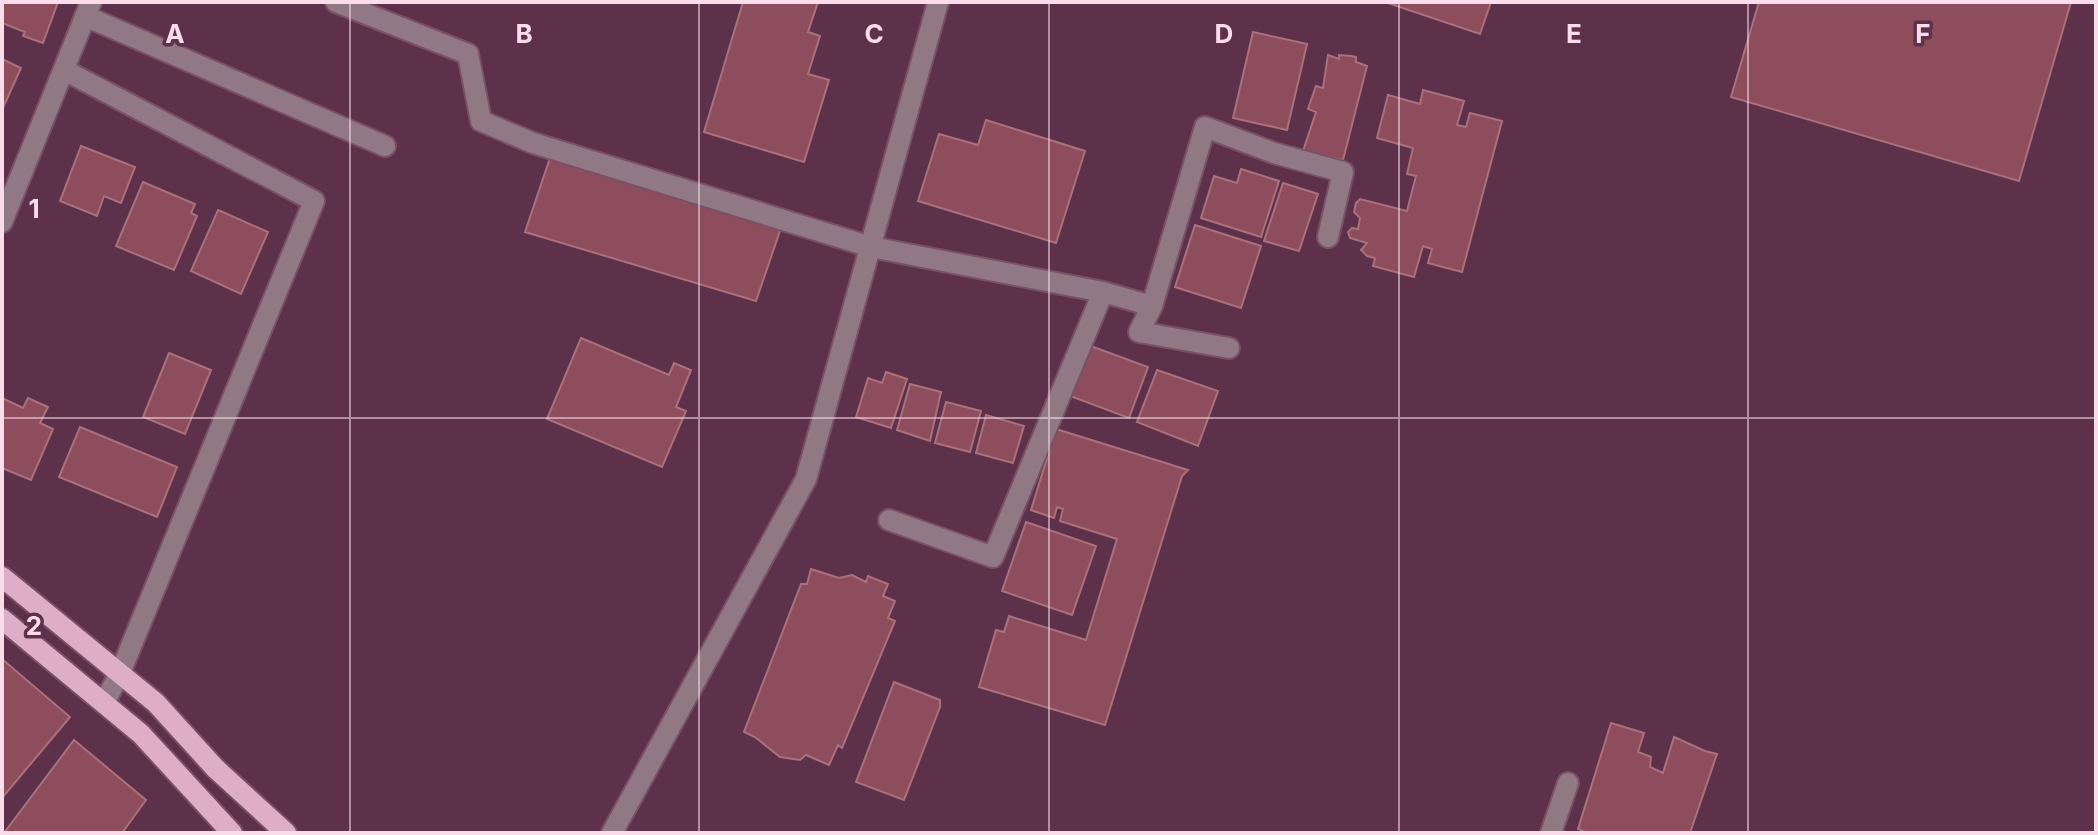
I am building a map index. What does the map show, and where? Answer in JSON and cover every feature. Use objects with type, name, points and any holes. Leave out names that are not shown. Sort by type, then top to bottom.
[{"type":"main road","points":[[2,577],[156,703],[215,768],[286,833]]},
{"type":"main road","points":[[2,619],[141,734],[232,833]]},
{"type":"street","points":[[336,2],[468,54],[481,121],[533,143],[871,247],[1103,292],[1152,306]]},
{"type":"street","points":[[612,833],[806,479],[938,2]]},
{"type":"street","points":[[2,222],[88,9],[385,146]]},
{"type":"street","points":[[64,70],[314,201],[120,673],[104,703]]},
{"type":"street","points":[[1229,348],[1139,332],[1152,306],[1205,127],[1274,153],[1343,172],[1328,237]]},
{"type":"street","points":[[889,520],[993,557],[1103,292]]},
{"type":"street","points":[[1551,833],[1568,783]]},
{"type":"building","points":[[2,2],[58,2],[43,43],[23,36],[25,32],[2,23]]},
{"type":"building","points":[[743,2],[818,2],[808,32],[820,36],[808,74],[829,80],[804,162],[704,132]]},
{"type":"building","points":[[1385,2],[1491,2],[1480,34]]},
{"type":"building","points":[[1759,2],[2071,2],[2019,181],[1731,97]]},
{"type":"building","points":[[1253,32],[1307,44],[1287,130],[1233,118]]},
{"type":"building","points":[[1328,55],[1339,59],[1339,55],[1356,57],[1356,62],[1367,66],[1343,160],[1303,151],[1316,112],[1308,109],[1316,86],[1323,88]]},
{"type":"building","points":[[2,59],[21,68],[2,110]]},
{"type":"building","points":[[1423,90],[1464,101],[1457,125],[1466,127],[1470,113],[1502,121],[1462,272],[1428,263],[1432,249],[1423,246],[1414,277],[1373,266],[1375,258],[1361,250],[1367,243],[1350,238],[1348,232],[1352,228],[1358,229],[1360,218],[1354,212],[1360,199],[1407,211],[1416,176],[1407,174],[1413,148],[1377,138],[1388,95],[1420,104]]},
{"type":"building","points":[[986,120],[1085,151],[1056,243],[918,201],[939,134],[978,145]]},
{"type":"building","points":[[81,146],[135,167],[121,203],[104,196],[97,216],[60,201]]},
{"type":"building","points":[[550,158],[781,228],[756,301],[525,232]]},
{"type":"building","points":[[1241,169],[1279,181],[1261,237],[1201,218],[1214,176],[1237,183]]},
{"type":"building","points":[[143,182],[195,204],[191,213],[197,216],[174,270],[116,246]]},
{"type":"building","points":[[1283,183],[1318,194],[1299,251],[1264,241]]},
{"type":"building","points":[[218,210],[268,232],[241,294],[191,271]]},
{"type":"building","points":[[1195,225],[1261,246],[1241,308],[1175,287]]},
{"type":"building","points":[[581,338],[669,375],[674,363],[691,370],[676,407],[686,411],[662,467],[547,419]]},
{"type":"building","points":[[1088,345],[1148,367],[1129,418],[1070,396]]},
{"type":"building","points":[[169,353],[211,370],[185,434],[143,417]]},
{"type":"building","points":[[1157,370],[1218,391],[1198,446],[1137,422]]},
{"type":"building","points":[[886,372],[907,379],[891,428],[856,417],[868,378],[882,383]]},
{"type":"building","points":[[910,384],[941,392],[930,441],[897,430]]},
{"type":"building","points":[[2,398],[23,408],[28,398],[48,407],[40,423],[53,429],[31,480],[2,468]]},
{"type":"building","points":[[946,402],[981,411],[970,452],[935,443]]},
{"type":"building","points":[[986,415],[1024,426],[1013,463],[976,453]]},
{"type":"building","points":[[80,427],[177,467],[157,517],[59,477]]},
{"type":"building","points":[[1056,429],[1188,470],[1182,476],[1105,725],[979,687],[996,630],[1004,632],[1009,616],[1086,640],[1117,539],[1060,521],[1063,509],[1057,507],[1054,518],[1031,510]]},
{"type":"building","points":[[1026,522],[1096,546],[1072,615],[1002,591]]},
{"type":"building","points":[[811,569],[839,578],[852,575],[866,582],[868,576],[888,584],[883,596],[895,601],[888,618],[895,621],[842,748],[838,745],[829,765],[806,755],[800,760],[780,757],[744,732],[801,584],[807,584]]},
{"type":"building","points":[[2,659],[70,717],[2,798]]},
{"type":"building","points":[[894,682],[940,700],[904,800],[856,782]]},
{"type":"building","points":[[1611,723],[1644,733],[1638,752],[1651,757],[1650,767],[1663,773],[1674,737],[1717,754],[1690,833],[1588,833],[1578,829]]},
{"type":"building","points":[[74,740],[146,800],[122,833],[4,833]]}]
